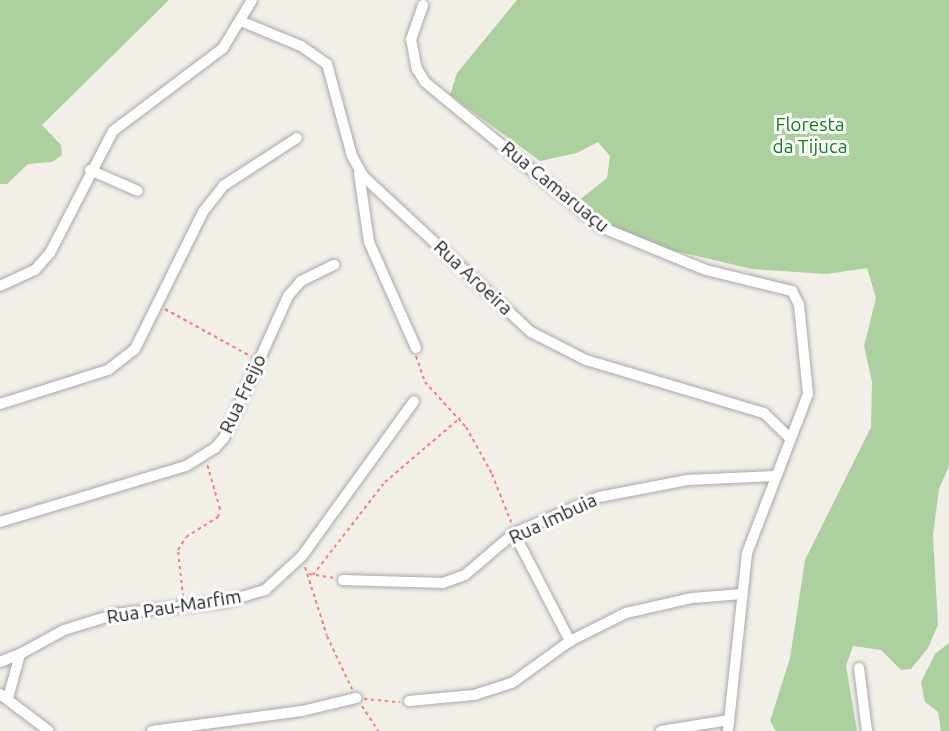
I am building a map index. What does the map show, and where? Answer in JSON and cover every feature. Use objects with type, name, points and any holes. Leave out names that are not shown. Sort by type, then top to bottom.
[{"type":"street","points":[[0,286],[36,270],[50,254],[90,170],[121,122],[215,55],[243,22],[252,0]]},
{"type":"street","name":"Rua Camaruaçu","points":[[423,5],[411,39],[416,69],[425,82],[601,228],[706,270],[792,291],[799,305],[808,394],[789,438]]},
{"type":"street","points":[[243,22],[301,46],[327,64],[358,169],[369,242],[416,348]]},
{"type":"street","points":[[0,404],[108,370],[135,349],[159,306],[180,252],[223,186],[297,138]]},
{"type":"street","name":"Rua Aroeira","points":[[358,169],[531,332],[586,360],[764,412],[789,438]]},
{"type":"street","points":[[90,170],[138,191]]},
{"type":"street","name":"Rua Freijo","points":[[204,457],[224,438],[293,289],[334,265]]},
{"type":"street","name":"Rua Pau-Marfim","points":[[0,662],[81,624],[116,614],[184,609],[265,590],[302,556],[414,401]]},
{"type":"street","points":[[661,731],[729,726],[747,553],[789,438]]},
{"type":"street","points":[[0,522],[204,457]]},
{"type":"street","name":"Rua Imbuia","points":[[343,580],[443,583],[465,575],[514,533],[599,497],[646,485],[775,476]]},
{"type":"street","points":[[514,533],[570,641]]},
{"type":"street","points":[[409,701],[498,688],[532,671],[570,641],[600,623],[652,605],[743,594]]},
{"type":"street","points":[[20,654],[4,696],[49,731]]},
{"type":"street","points":[[859,668],[867,731]]},
{"type":"street","points":[[152,731],[302,711],[356,698]]},
{"type":"path","points":[[159,306],[259,361]]},
{"type":"path","points":[[416,348],[419,372],[460,418],[492,474],[514,533]]},
{"type":"path","points":[[313,575],[385,482],[460,418]]},
{"type":"path","points":[[184,609],[178,550],[186,537],[218,516],[220,509],[204,457]]},
{"type":"path","points":[[302,556],[327,636],[356,698],[378,731]]},
{"type":"path","points":[[307,573],[343,580]]},
{"type":"path","points":[[356,698],[409,701]]},
{"type":"green space","points":[[0,0],[169,0],[42,125],[61,145],[62,155],[52,162],[28,164],[7,184],[0,184]]},
{"type":"green space","name":"Floresta da Tijuca","points":[[517,0],[949,0],[949,466],[939,489],[933,535],[938,625],[928,648],[911,669],[901,670],[881,650],[853,646],[846,666],[857,731],[776,731],[770,721],[790,658],[805,560],[871,427],[872,382],[864,346],[876,298],[867,268],[827,274],[752,269],[654,246],[610,229],[578,201],[607,178],[610,156],[598,142],[577,153],[540,161],[450,95],[457,73]]},
{"type":"green space","points":[[949,643],[949,731],[941,731],[938,712],[925,702],[921,682],[935,654]]}]
